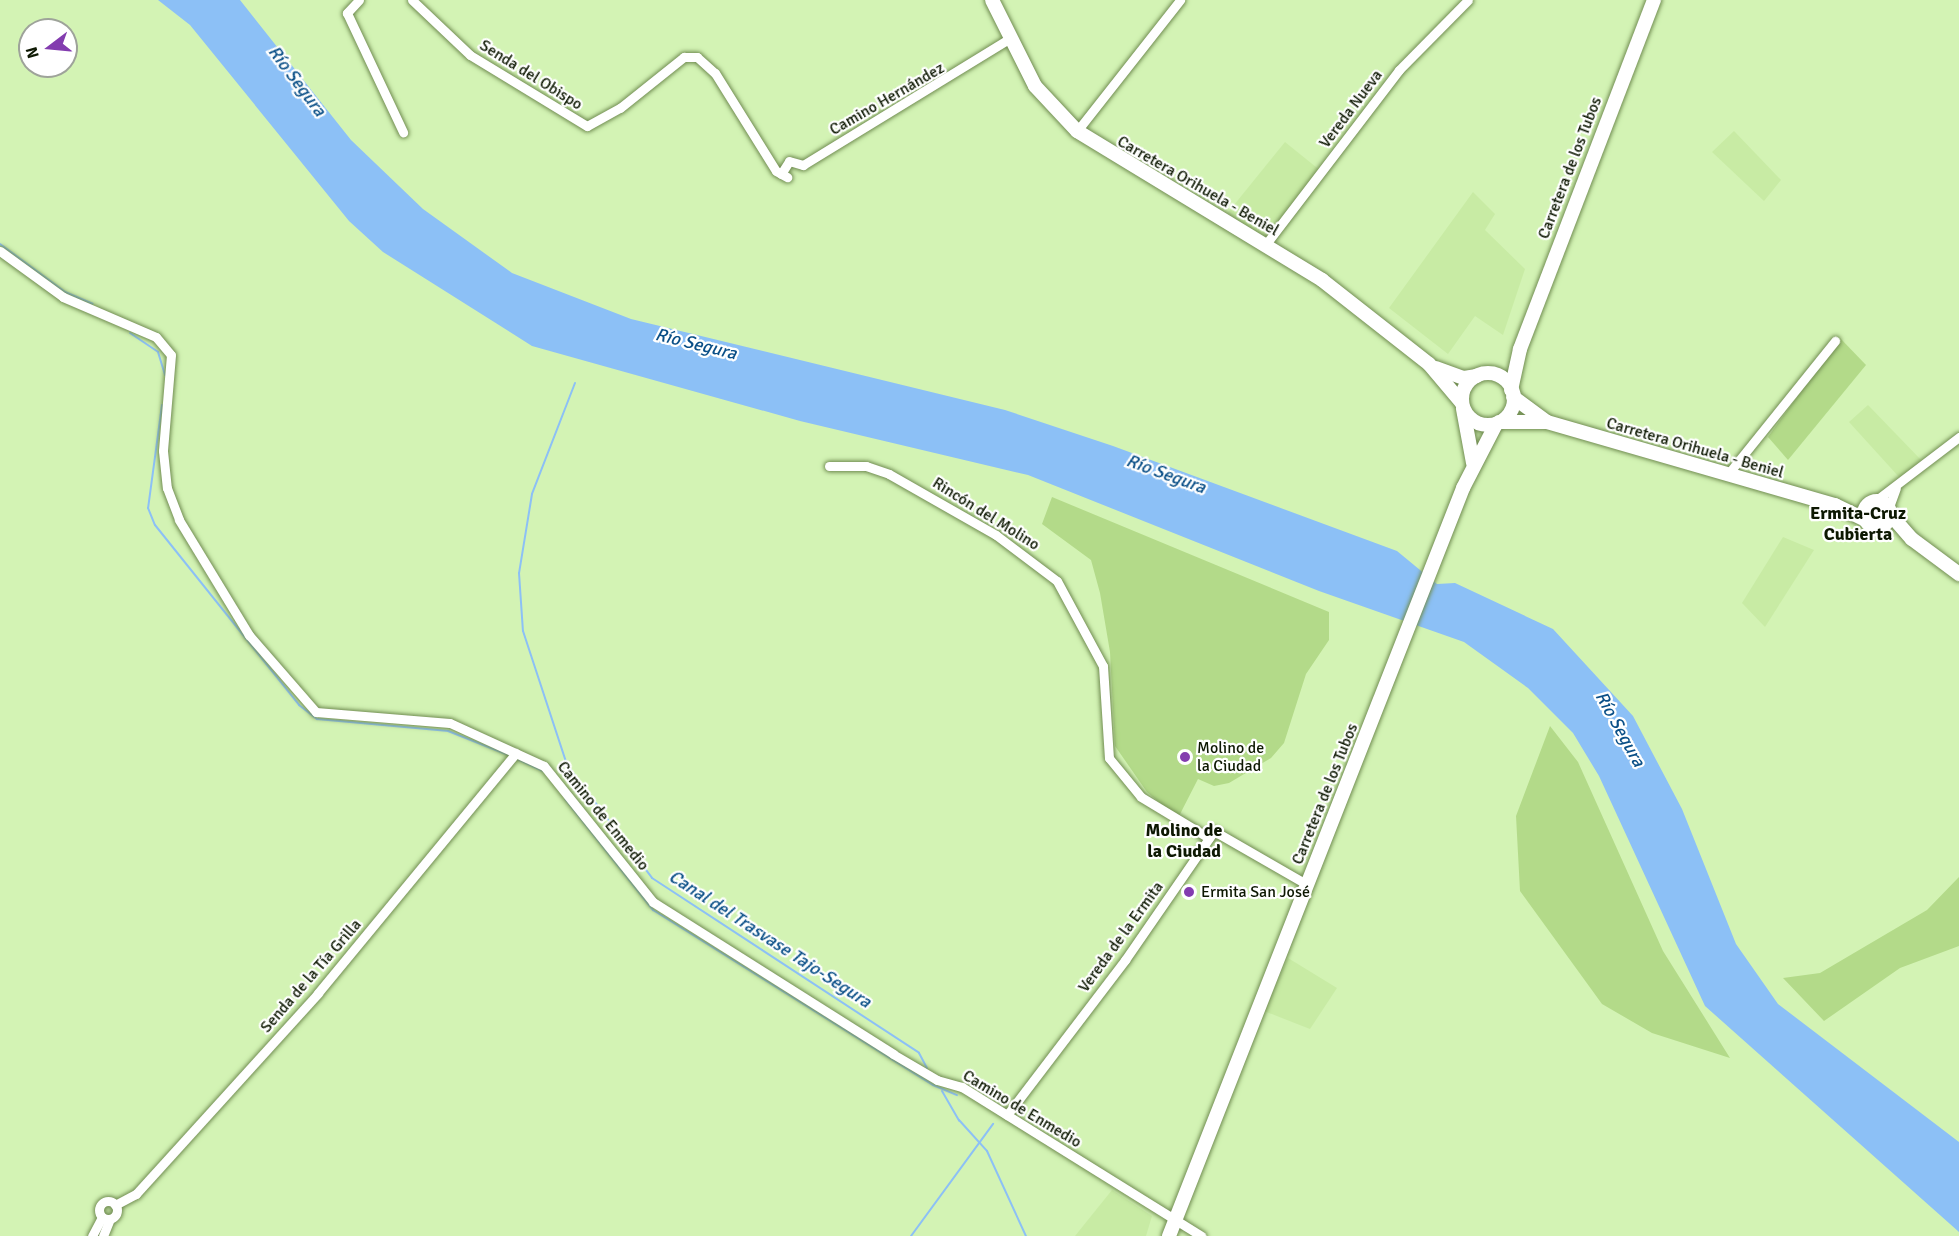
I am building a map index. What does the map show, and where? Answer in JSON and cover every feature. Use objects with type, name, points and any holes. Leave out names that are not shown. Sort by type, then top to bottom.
[{"type":"main road","name":"Carretera Orihuela - Beniel","points":[[992,0],[1009,39],[1035,86],[1077,131],[1322,280],[1429,364],[1463,405]]},
{"type":"main road","name":"Carretera de los Tubos","points":[[1512,393],[1520,349],[1654,0]]},
{"type":"main road","name":"Carretera de los Tubos","points":[[1494,375],[1520,349]]},
{"type":"main road","name":"Carretera Orihuela - Beniel","points":[[1429,364],[1464,378],[1477,376]]},
{"type":"main road","points":[[1463,405],[1479,424],[1498,423],[1510,412],[1512,393],[1494,375],[1477,376],[1465,387],[1463,405],[1473,465]]},
{"type":"main road","name":"Carretera Orihuela - Beniel","points":[[1512,393],[1546,422]]},
{"type":"main road","name":"Carretera Orihuela - Beniel","points":[[1498,423],[1546,422],[1835,505],[1881,526]]},
{"type":"main road","name":"Carretera de los Tubos","points":[[1169,1236],[1433,563],[1473,465],[1498,423]]},
{"type":"main road","name":"Carretera Orihuela - Beniel","points":[[1835,505],[1872,503]]},
{"type":"main road","points":[[1866,520],[1872,503],[1889,511],[1912,539]]},
{"type":"main road","points":[[1889,511],[1881,526],[1912,539],[1959,574]]},
{"type":"street","points":[[359,0],[347,13],[403,132]]},
{"type":"street","name":"Senda del Obispo","points":[[412,0],[470,56],[587,126],[620,108],[684,57],[697,57],[715,73],[784,175]]},
{"type":"street","points":[[1077,131],[1180,0]]},
{"type":"street","name":"Vereda Nueva","points":[[1266,244],[1399,70],[1468,0]]},
{"type":"street","name":"Camino Hernández","points":[[784,175],[789,161],[803,165],[1009,39]]},
{"type":"street","name":"Camino de Enmedio","points":[[0,251],[63,297],[156,337],[171,355],[164,451],[167,488],[179,520],[249,635],[316,712],[450,723],[516,753],[552,773],[653,902],[902,1059],[1007,1115],[1201,1236]]},
{"type":"street","points":[[1728,474],[1835,340]]},
{"type":"street","points":[[1872,503],[1896,488],[1959,437]]},
{"type":"street","name":"Rincón del Molino","points":[[829,466],[866,466],[889,474],[996,535],[1057,581],[1103,666],[1109,758],[1141,797],[1209,838]]},
{"type":"street","points":[[1889,511],[1896,488]]},
{"type":"street","name":"Senda de la Tía Grilla","points":[[106,1218],[103,1202],[115,1205],[136,1194],[318,993],[516,753]]},
{"type":"street","points":[[1209,838],[1214,831],[1306,884]]},
{"type":"street","name":"Vereda de la Ermita","points":[[1007,1115],[1209,838]]},
{"type":"street","points":[[92,1236],[115,1205]]},
{"type":"street","points":[[103,1236],[106,1218]]},
{"type":"shaded area","points":[[1734,131],[1781,180],[1764,201],[1712,152]]},
{"type":"shaded area","points":[[1285,142],[1320,170],[1263,241],[1228,213]]},
{"type":"shaded area","points":[[1473,192],[1495,214],[1485,230],[1525,269],[1503,335],[1475,316],[1448,354],[1389,308]]},
{"type":"shaded area","points":[[1840,338],[1866,365],[1788,460],[1768,437]]},
{"type":"shaded area","points":[[1868,405],[1924,463],[1899,477],[1849,422]]},
{"type":"shaded area","points":[[1052,497],[1329,612],[1329,640],[1306,674],[1284,743],[1271,758],[1229,783],[1214,786],[1198,779],[1178,818],[1147,792],[1115,746],[1110,652],[1100,593],[1091,560],[1042,524]]},
{"type":"shaded area","points":[[1783,537],[1814,550],[1765,627],[1742,603]]},
{"type":"shaded area","points":[[1550,726],[1578,762],[1663,951],[1730,1058],[1652,1033],[1602,1004],[1520,891],[1516,816]]},
{"type":"shaded area","points":[[1959,877],[1959,946],[1900,968],[1824,1021],[1783,978],[1820,973],[1927,910]]},
{"type":"shaded area","points":[[1288,958],[1337,988],[1310,1029],[1264,1011]]},
{"type":"shaded area","points":[[1112,1190],[1152,1216],[1146,1236],[1075,1236]]},
{"type":"water","name":"Río Segura","points":[[158,0],[240,0],[351,140],[423,209],[512,273],[631,319],[1005,410],[1113,446],[1397,551],[1437,584],[1455,583],[1553,629],[1633,716],[1682,809],[1736,944],[1778,1004],[1959,1142],[1959,1232],[1705,1006],[1599,776],[1573,733],[1528,688],[1464,642],[1319,591],[1028,475],[800,421],[532,346],[383,252],[349,221],[190,25]]},
{"type":"waterway","points":[[0,244],[65,292],[93,304]]},
{"type":"waterway","name":"Canal del Trasvase Tajo-Segura","points":[[130,333],[158,352],[165,375]]},
{"type":"waterway","name":"Canal del Trasvase Tajo-Segura","points":[[575,383],[532,494],[519,573],[523,631],[567,765],[652,878],[919,1053],[927,1068]]},
{"type":"waterway","name":"Canal del Trasvase Tajo-Segura","points":[[162,405],[148,508],[155,525],[299,705],[317,719],[448,731],[508,755]]},
{"type":"waterway","name":"Canal del Trasvase Tajo-Segura","points":[[517,759],[543,771]]},
{"type":"waterway","name":"Canal del Trasvase Tajo-Segura","points":[[565,799],[653,910],[933,1085],[957,1095]]},
{"type":"waterway","name":"Canal del Trasvase Tajo-Segura","points":[[942,1091],[959,1120],[987,1151],[1026,1236]]},
{"type":"waterway","points":[[911,1236],[993,1124]]},
{"type":"place","name":"Molino de la Ciudad","points":[[1185,757]]},
{"type":"place","name":"Ermita San José","points":[[1189,892]]},
{"type":"district","name":"Ermita-Cruz Cubierta","points":[[1858,524]]},
{"type":"district","name":"Molino de la Ciudad","points":[[1184,841]]}]
